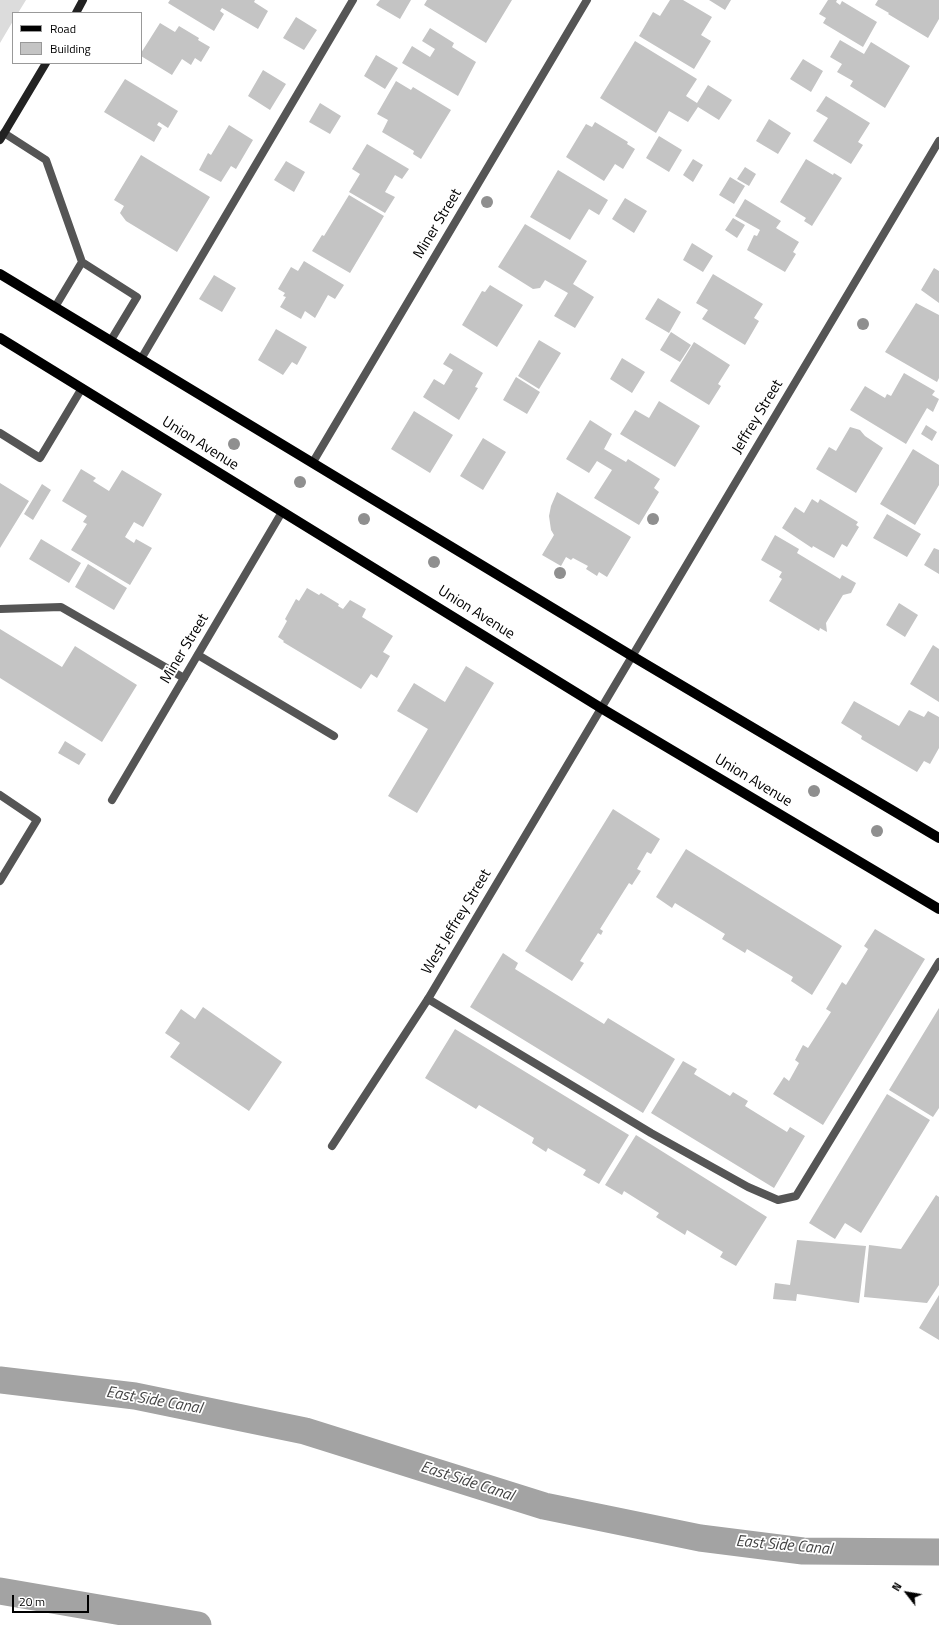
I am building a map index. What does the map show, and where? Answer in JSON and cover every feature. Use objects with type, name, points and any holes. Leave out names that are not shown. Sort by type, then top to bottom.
[{"type":"main road","points":[[77,12],[83,0]]},
{"type":"main road","points":[[2,136],[45,64]]},
{"type":"main road","points":[[0,274],[632,656],[939,838]]},
{"type":"main road","name":"Union Avenue","points":[[0,338],[601,708],[939,909]]},
{"type":"street","points":[[141,358],[353,0]]},
{"type":"street","name":"Miner Street","points":[[313,462],[587,0]]},
{"type":"street","points":[[2,136],[46,160],[82,262],[137,297],[111,340]]},
{"type":"street","name":"Jeffrey Street","points":[[601,708],[939,141]]},
{"type":"street","points":[[55,306],[82,262]]},
{"type":"street","points":[[0,433],[40,458],[82,388]]},
{"type":"street","name":"Miner Street","points":[[112,800],[282,512]]},
{"type":"street","points":[[0,609],[62,607],[184,678]]},
{"type":"street","points":[[198,655],[334,736]]},
{"type":"street","name":"West Jeffrey Street","points":[[332,1146],[428,999],[601,708]]},
{"type":"street","points":[[0,795],[37,820],[0,881]]},
{"type":"street","points":[[428,999],[651,1133],[748,1187],[778,1200],[796,1196],[939,962]]},
{"type":"shaded area","points":[[0,0],[26,0],[19,12],[12,12],[12,23],[0,43]]},
{"type":"building","points":[[170,0],[255,0],[254,2],[268,11],[258,29],[222,8],[220,11],[224,14],[214,31],[168,3]]},
{"type":"building","points":[[380,0],[411,0],[400,19],[376,5]]},
{"type":"building","points":[[427,0],[512,0],[486,43],[424,5]]},
{"type":"building","points":[[670,0],[683,0],[712,17],[701,35],[711,41],[694,69],[639,36],[653,12],[660,16]]},
{"type":"building","points":[[709,0],[731,0],[725,10]]},
{"type":"building","points":[[828,0],[837,0],[836,2],[840,5],[842,1],[877,22],[863,47],[823,23],[826,18],[819,14]]},
{"type":"building","points":[[878,0],[939,0],[939,19],[928,38],[875,5]]},
{"type":"building","points":[[296,17],[317,30],[304,50],[283,38]]},
{"type":"building","points":[[160,23],[175,32],[179,26],[199,38],[198,40],[210,47],[201,62],[195,58],[191,65],[182,59],[172,75],[142,57],[142,51]]},
{"type":"building","points":[[430,28],[454,43],[452,47],[476,62],[458,96],[402,63],[412,46],[430,57],[435,49],[422,41]]},
{"type":"building","points":[[840,40],[864,54],[871,42],[910,66],[885,108],[850,86],[853,81],[837,72],[842,64],[830,57]]},
{"type":"building","points":[[635,41],[697,79],[686,96],[697,103],[708,85],[732,100],[719,120],[698,107],[688,122],[669,111],[656,133],[600,98]]},
{"type":"building","points":[[376,55],[398,68],[385,89],[364,76]]},
{"type":"building","points":[[803,59],[823,71],[811,92],[790,79]]},
{"type":"building","points":[[263,70],[286,84],[270,110],[248,96]]},
{"type":"building","points":[[125,79],[178,111],[168,128],[159,122],[157,125],[162,128],[154,142],[104,112]]},
{"type":"building","points":[[396,81],[411,90],[413,87],[451,110],[421,159],[413,154],[414,151],[382,132],[388,120],[377,114]]},
{"type":"building","points":[[826,96],[870,123],[858,142],[863,145],[851,164],[813,141],[828,118],[816,111]]},
{"type":"building","points":[[320,103],[341,116],[330,134],[309,122]]},
{"type":"building","points":[[769,119],[791,133],[778,154],[756,141]]},
{"type":"building","points":[[595,122],[628,142],[627,144],[635,149],[623,169],[615,164],[604,181],[566,157],[586,124],[592,127]]},
{"type":"building","points":[[229,125],[253,140],[236,169],[231,166],[221,182],[199,170],[208,153],[211,155]]},
{"type":"building","points":[[659,136],[682,150],[669,172],[646,158]]},
{"type":"building","points":[[367,144],[409,169],[402,179],[395,175],[385,192],[395,197],[385,213],[349,192],[360,174],[352,169]]},
{"type":"building","points":[[141,155],[210,197],[177,252],[126,221],[120,213],[124,206],[114,200]]},
{"type":"building","points":[[693,159],[703,165],[693,182],[683,175]]},
{"type":"building","points":[[806,159],[833,175],[834,173],[842,178],[812,226],[804,221],[806,218],[780,202]]},
{"type":"building","points":[[286,161],[305,172],[294,192],[274,180]]},
{"type":"building","points":[[745,167],[756,174],[749,186],[737,179]]},
{"type":"building","points":[[558,170],[608,200],[599,215],[589,209],[570,240],[530,217]]},
{"type":"building","points":[[730,177],[745,186],[734,204],[719,195]]},
{"type":"building","points":[[349,195],[384,216],[350,273],[312,251],[322,235],[324,236]]},
{"type":"building","points":[[625,198],[647,211],[634,233],[612,219]]},
{"type":"building","points":[[745,199],[781,221],[776,228],[799,242],[793,252],[796,254],[785,272],[747,250],[754,235],[757,236],[760,230],[735,216]]},
{"type":"building","points":[[733,218],[745,225],[737,238],[725,230]]},
{"type":"building","points":[[525,224],[587,261],[573,284],[594,297],[575,328],[554,316],[568,293],[545,280],[540,288],[533,289],[498,267]]},
{"type":"building","points":[[692,243],[713,256],[703,272],[683,260]]},
{"type":"building","points":[[304,261],[344,285],[335,299],[328,295],[315,318],[305,311],[301,319],[280,307],[286,297],[283,296],[285,293],[278,289],[291,267],[298,271]]},
{"type":"building","points":[[934,268],[939,271],[939,303],[921,290]]},
{"type":"building","points":[[713,274],[763,304],[754,318],[759,321],[745,345],[702,319],[708,310],[696,303]]},
{"type":"building","points":[[214,275],[236,288],[222,312],[199,299]]},
{"type":"building","points":[[490,285],[523,305],[497,347],[462,325],[482,291],[485,292]]},
{"type":"building","points":[[658,298],[681,312],[669,333],[645,319]]},
{"type":"building","points":[[916,303],[939,315],[939,378],[937,382],[885,352]]},
{"type":"building","points":[[276,329],[307,347],[297,365],[292,362],[283,375],[258,360]]},
{"type":"building","points":[[671,332],[691,345],[680,362],[660,350]]},
{"type":"building","points":[[539,340],[561,353],[539,389],[518,376]]},
{"type":"building","points":[[694,342],[730,365],[718,384],[721,386],[709,405],[670,381]]},
{"type":"building","points":[[450,353],[483,373],[475,387],[478,388],[459,420],[423,397],[434,379],[444,385],[453,370],[443,364]]},
{"type":"building","points":[[622,358],[645,372],[632,393],[610,379]]},
{"type":"building","points":[[904,373],[935,391],[932,395],[939,399],[933,412],[927,408],[906,444],[850,410],[865,386],[885,398],[887,394],[891,396]]},
{"type":"building","points":[[516,377],[540,392],[527,414],[503,400]]},
{"type":"building","points":[[659,401],[700,426],[675,467],[620,434],[635,410],[649,418]]},
{"type":"building","points":[[414,411],[453,435],[430,473],[391,449]]},
{"type":"building","points":[[590,420],[612,434],[604,449],[626,462],[628,459],[660,479],[654,488],[659,492],[639,525],[594,498],[612,470],[597,461],[589,473],[566,459]]},
{"type":"building","points":[[926,425],[937,432],[932,441],[921,434]]},
{"type":"building","points":[[850,427],[860,430],[865,436],[883,448],[856,493],[816,469],[829,447],[836,451]]},
{"type":"building","points":[[483,438],[506,452],[483,490],[460,476]]},
{"type":"building","points":[[913,449],[939,465],[939,485],[915,525],[880,504]]},
{"type":"building","points":[[81,469],[96,478],[93,481],[109,491],[122,470],[162,494],[143,527],[134,522],[125,537],[134,543],[136,539],[152,548],[130,585],[71,550],[87,524],[83,522],[87,516],[62,501]]},
{"type":"building","points":[[0,483],[29,501],[0,548]]},
{"type":"building","points":[[42,484],[51,490],[33,520],[24,514]]},
{"type":"building","points":[[557,492],[631,537],[607,577],[599,572],[597,576],[586,569],[588,566],[573,558],[571,560],[566,557],[561,566],[542,555],[554,535],[551,530],[549,516],[551,506]]},
{"type":"building","points":[[812,499],[818,503],[820,499],[858,522],[856,525],[859,527],[847,547],[842,544],[834,558],[813,546],[812,548],[782,528],[795,507],[804,513]]},
{"type":"building","points":[[887,514],[921,534],[907,557],[873,538]]},
{"type":"building","points":[[775,535],[799,549],[797,553],[840,579],[842,575],[856,583],[851,593],[843,595],[826,623],[827,632],[820,628],[819,631],[769,601],[782,579],[779,577],[782,572],[761,560]]},
{"type":"building","points":[[41,539],[81,563],[69,583],[29,559]]},
{"type":"building","points":[[934,548],[939,550],[939,574],[924,565]]},
{"type":"building","points":[[88,564],[127,588],[114,610],[75,587]]},
{"type":"building","points":[[307,588],[319,595],[321,593],[339,604],[338,606],[343,609],[350,600],[366,609],[362,617],[393,636],[383,652],[390,656],[377,678],[371,674],[361,689],[283,642],[284,641],[278,637],[287,621],[285,619],[296,599],[299,601]]},
{"type":"building","points":[[899,603],[918,615],[905,637],[886,625]]},
{"type":"building","points":[[0,629],[62,667],[75,646],[137,685],[102,742],[0,678]]},
{"type":"building","points":[[933,645],[939,649],[939,702],[910,684]]},
{"type":"building","points":[[466,666],[494,683],[417,813],[388,796],[428,729],[397,711],[414,683],[445,702]]},
{"type":"building","points":[[854,701],[899,726],[909,710],[924,717],[928,711],[939,717],[939,748],[930,764],[924,761],[917,772],[861,739],[862,736],[841,723]]},
{"type":"building","points":[[65,741],[86,754],[79,765],[58,753]]},
{"type":"building","points":[[613,809],[660,839],[651,854],[647,852],[637,869],[641,871],[632,885],[629,883],[600,929],[603,931],[601,935],[598,933],[580,961],[584,963],[572,981],[525,951]]},
{"type":"building","points":[[686,849],[842,946],[812,995],[791,981],[793,977],[747,949],[745,953],[722,939],[725,934],[675,903],[672,908],[656,897]]},
{"type":"building","points":[[875,929],[925,959],[823,1125],[773,1094],[784,1077],[789,1081],[799,1063],[795,1060],[803,1045],[808,1048],[831,1012],[826,1009],[842,982],[846,985],[868,949],[864,946]]},
{"type":"building","points":[[503,953],[518,963],[515,969],[604,1024],[608,1018],[675,1059],[643,1113],[470,1007]]},
{"type":"building","points":[[203,1007],[282,1062],[249,1111],[170,1057],[180,1043],[165,1033],[181,1009],[195,1019]]},
{"type":"building","points":[[939,1008],[939,1108],[933,1117],[889,1090]]},
{"type":"building","points":[[455,1029],[629,1135],[599,1184],[583,1175],[586,1170],[548,1148],[546,1152],[532,1143],[534,1138],[479,1105],[476,1109],[425,1078]]},
{"type":"building","points":[[683,1061],[697,1069],[694,1074],[730,1096],[733,1092],[748,1101],[745,1106],[787,1132],[790,1127],[805,1136],[774,1188],[651,1113]]},
{"type":"building","points":[[887,1094],[930,1120],[861,1233],[845,1223],[835,1239],[809,1223]]},
{"type":"building","points":[[636,1135],[767,1217],[736,1266],[720,1257],[723,1252],[687,1230],[685,1235],[656,1217],[659,1213],[624,1191],[622,1195],[605,1185]]},
{"type":"building","points":[[936,1195],[939,1197],[939,1285],[927,1303],[864,1297],[869,1245],[901,1249]]},
{"type":"building","points":[[797,1240],[866,1246],[859,1303],[797,1294],[796,1301],[773,1299],[775,1283],[790,1285]]},
{"type":"building","points":[[939,1295],[939,1340],[919,1328]]},
{"type":"waterway","name":"East Side Canal","points":[[0,1380],[135,1396],[305,1431],[544,1506],[700,1538],[803,1551],[939,1552]]},
{"type":"waterway","points":[[0,1591],[198,1625]]}]
